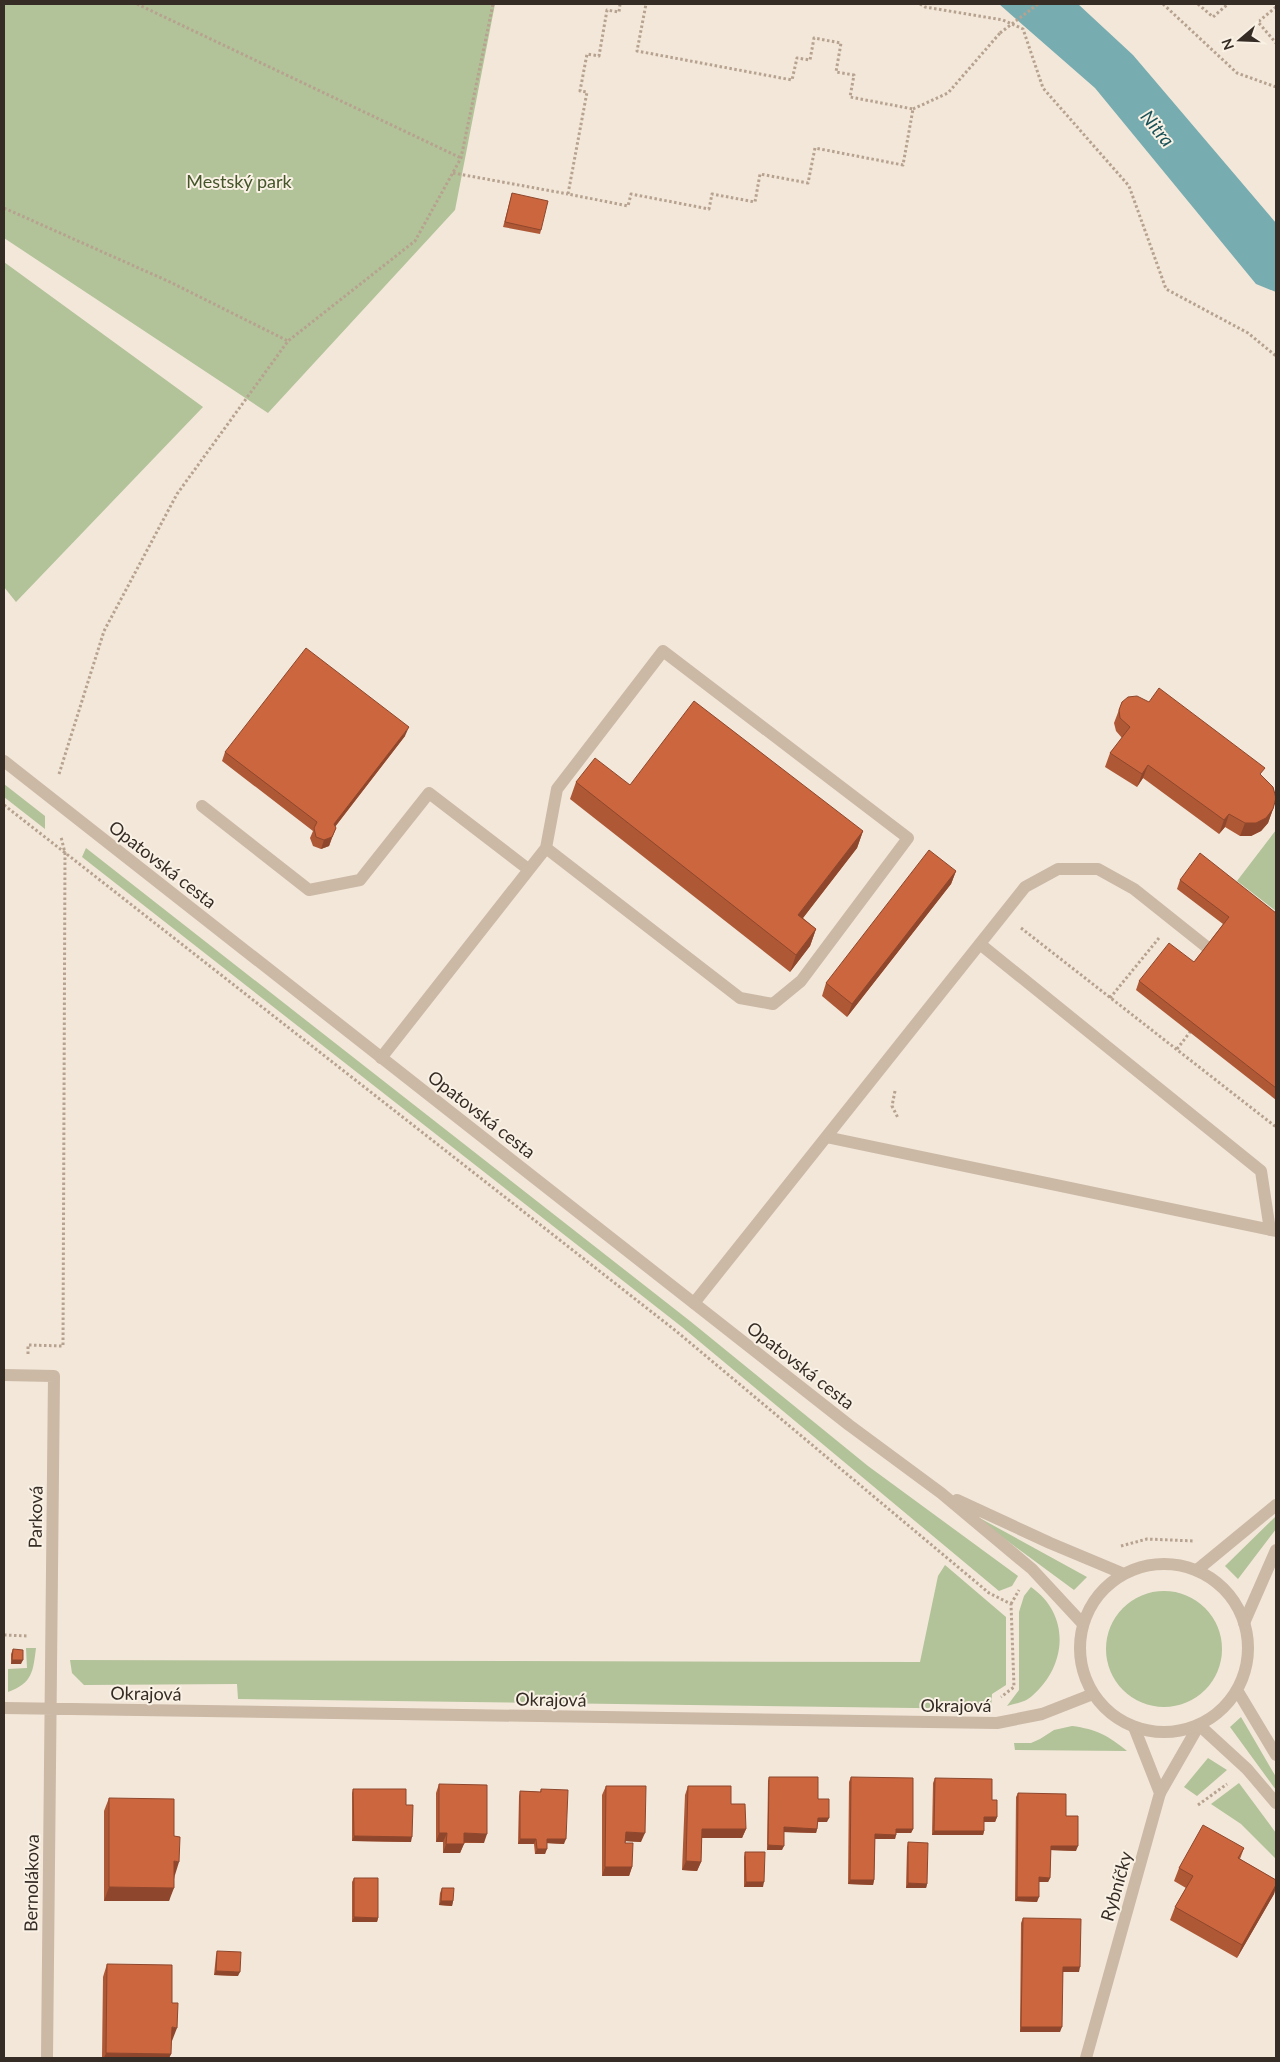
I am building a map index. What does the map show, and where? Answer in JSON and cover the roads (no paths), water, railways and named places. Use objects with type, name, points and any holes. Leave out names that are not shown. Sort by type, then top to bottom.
[{"type":"street","points":[[381,1058],[546,848],[557,789],[663,651],[908,838],[801,980],[773,1004],[740,998],[546,848]]},
{"type":"street","name":"Opatovská cesta","points":[[4,761],[849,1425],[941,1493],[1032,1569],[1083,1624]]},
{"type":"street","points":[[202,806],[309,890],[360,880],[428,793],[528,869]]},
{"type":"street","points":[[694,1303],[1025,887],[1058,869],[1098,869],[1134,888],[1208,948]]},
{"type":"street","points":[[826,1138],[1273,1231],[1260,1171],[980,944]]},
{"type":"street","name":"Parková","points":[[4,1375],[54,1376],[51,1708]]},
{"type":"street","name":"Opatovská cesta","points":[[941,1493],[1050,1543],[1124,1574]]},
{"type":"street","points":[[1197,1570],[1276,1505]]},
{"type":"street","points":[[1244,1623],[1276,1550]]},
{"type":"street","points":[[1160,1564],[1179,1565],[1197,1570],[1213,1579],[1226,1591],[1237,1606],[1248,1638],[1246,1669],[1237,1690],[1227,1704],[1214,1716],[1199,1725],[1178,1732],[1155,1732],[1134,1727],[1118,1719],[1093,1694],[1083,1671],[1080,1647],[1083,1624],[1092,1603],[1106,1586],[1124,1574],[1142,1567],[1160,1564]]},
{"type":"street","points":[[1237,1690],[1276,1755]]},
{"type":"street","name":"Okrajová","points":[[4,1708],[997,1722],[1042,1714],[1093,1694]]},
{"type":"street","name":"Bernolákova","points":[[47,2058],[51,1708]]},
{"type":"street","points":[[1199,1725],[1246,1769],[1276,1803]]},
{"type":"street","name":"Rybníčky","points":[[1086,2058],[1160,1793],[1199,1725]]},
{"type":"street","points":[[1134,1727],[1160,1793]]},
{"type":"water","name":"Nitra","points":[[999,4],[1078,4],[1133,55],[1276,223],[1276,292],[1256,284],[1095,88]]},
{"type":"park label","name":"Mestský park","points":[[239,181]]}]
